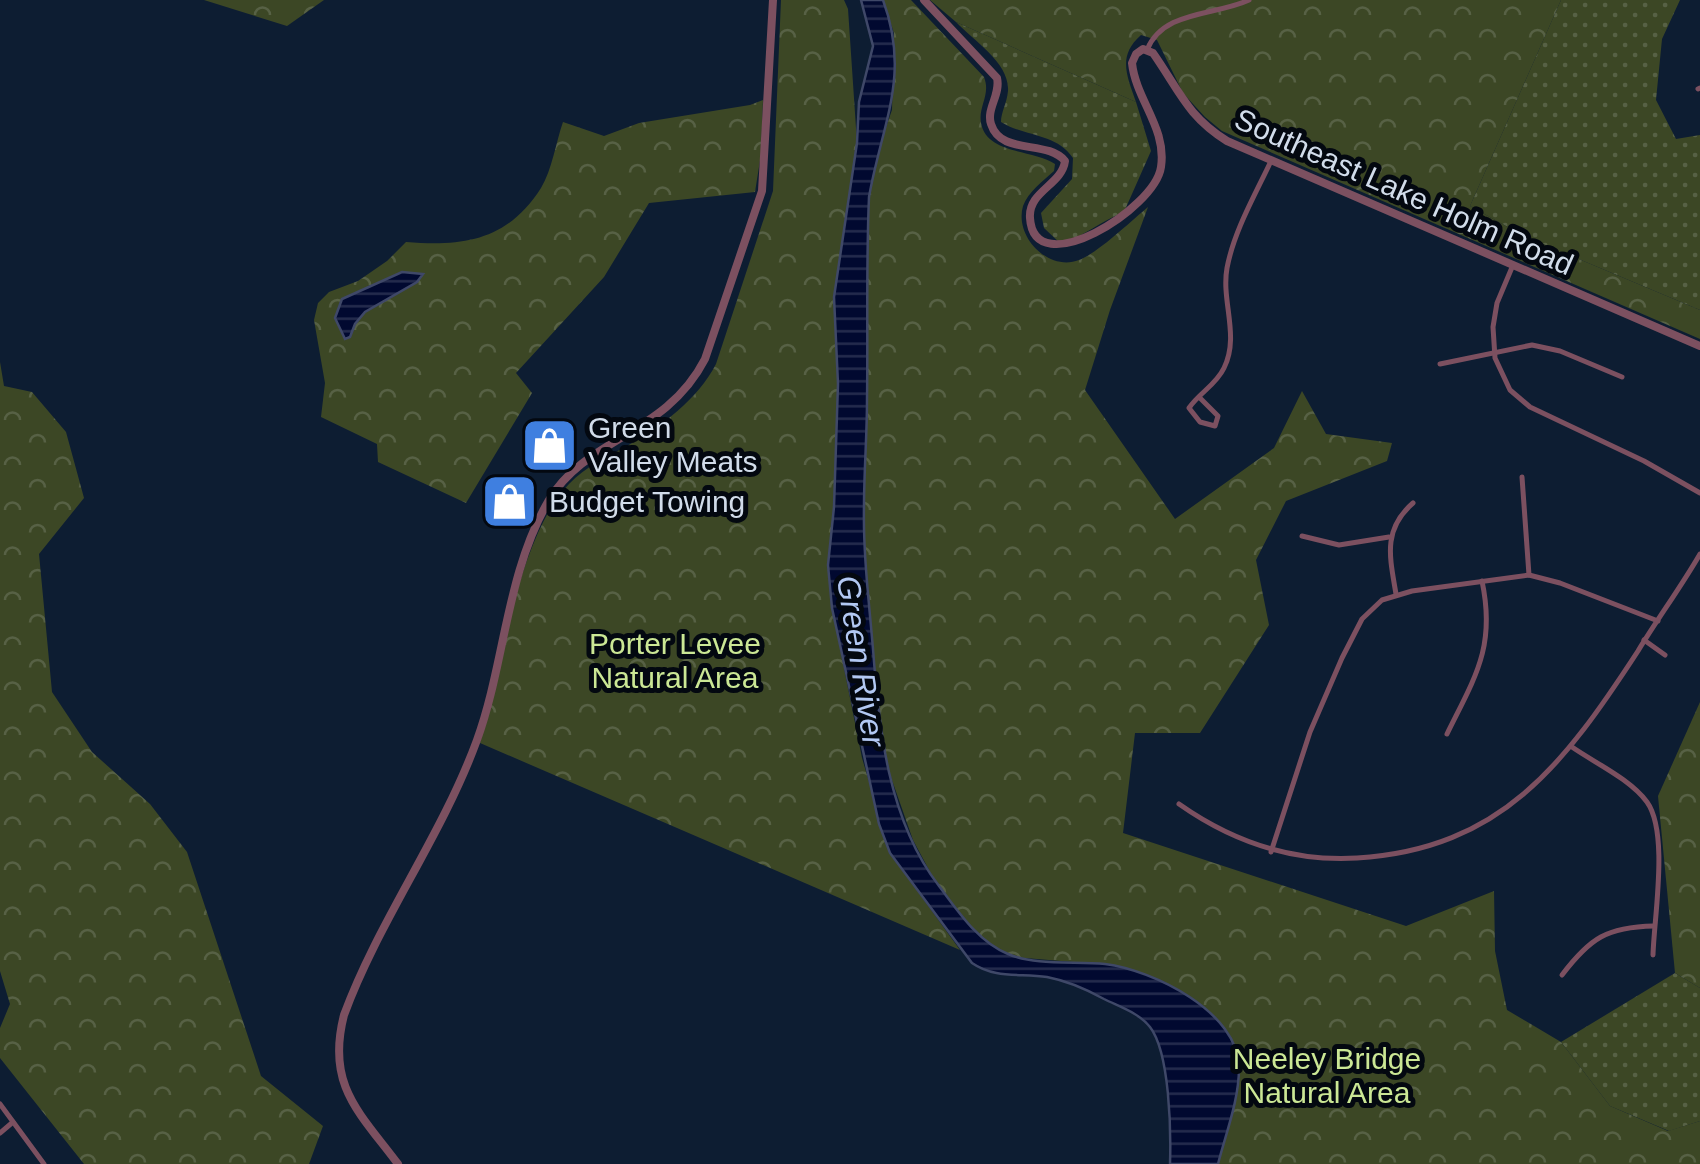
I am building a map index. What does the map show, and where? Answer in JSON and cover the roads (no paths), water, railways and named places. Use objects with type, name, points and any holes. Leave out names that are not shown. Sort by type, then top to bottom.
[{"type":"street","points":[[398,1164],[345,1090],[338,1053],[344,1015],[476,742],[516,589],[550,498],[587,460],[672,404],[706,359],[762,192],[773,0]]},
{"type":"street","points":[[924,0],[997,78],[998,91],[990,112],[992,129],[1006,141],[1063,157],[1063,172],[1037,196],[1030,212],[1037,235],[1056,246],[1090,236],[1137,206],[1159,176],[1162,153],[1158,130],[1132,64],[1140,50],[1147,50],[1168,24],[1249,0]]},
{"type":"street","name":"Southeast Lake Holm Road","points":[[1147,50],[1158,58],[1176,92],[1199,122],[1228,141],[1700,346]]},
{"type":"street","points":[[1199,397],[1218,416],[1214,426],[1200,422],[1191,414],[1190,406],[1199,397],[1218,378],[1230,351],[1227,269],[1233,245],[1271,161]]},
{"type":"street","points":[[1513,265],[1495,310],[1494,352],[1506,383],[1530,407],[1644,461],[1700,493]]},
{"type":"street","points":[[1440,364],[1526,345],[1542,346],[1622,378]]},
{"type":"street","points":[[1522,477],[1530,576]]},
{"type":"street","points":[[1396,594],[1390,538],[1397,521],[1413,503]]},
{"type":"street","points":[[1302,536],[1339,544],[1390,538]]},
{"type":"street","points":[[1179,804],[1229,835],[1271,852],[1328,859],[1369,858],[1405,853],[1449,840],[1522,797],[1572,747],[1700,554]]},
{"type":"street","points":[[1271,852],[1310,732],[1346,648],[1366,615],[1382,600],[1396,594],[1530,576],[1560,583],[1658,621]]},
{"type":"street","points":[[1447,734],[1486,644],[1488,610],[1482,581]]},
{"type":"street","points":[[1644,640],[1665,656]]},
{"type":"street","points":[[1572,747],[1638,792],[1652,811],[1658,837],[1653,956]]},
{"type":"street","points":[[1562,974],[1600,936],[1624,926],[1654,926]]},
{"type":"street","points":[[0,1104],[44,1164]]},
{"type":"street","points":[[0,1133],[14,1121]]},
{"type":"water","name":"Green River","points":[[861,0],[883,0],[894,52],[891,99],[869,197],[864,524],[879,711],[897,803],[922,860],[939,886],[978,934],[997,949],[1031,960],[1105,964],[1146,975],[1190,997],[1225,1029],[1239,1068],[1218,1164],[1170,1164],[1162,1055],[1146,1022],[1070,983],[999,973],[972,963],[890,853],[879,824],[832,608],[828,565],[838,384],[834,297],[857,143],[859,102],[873,46]]},
{"type":"water","points":[[402,272],[423,274],[417,282],[365,312],[345,339],[335,318],[342,299]]},
{"type":"place","name":"Green Valley Meats","points":[[549,445]]},
{"type":"place","name":"Budget Towing","points":[[510,502]]},
{"type":"park label","name":"Porter Levee Natural Area","points":[[675,661]]},
{"type":"park label","name":"Neeley Bridge Natural Area","points":[[1327,1076]]}]
